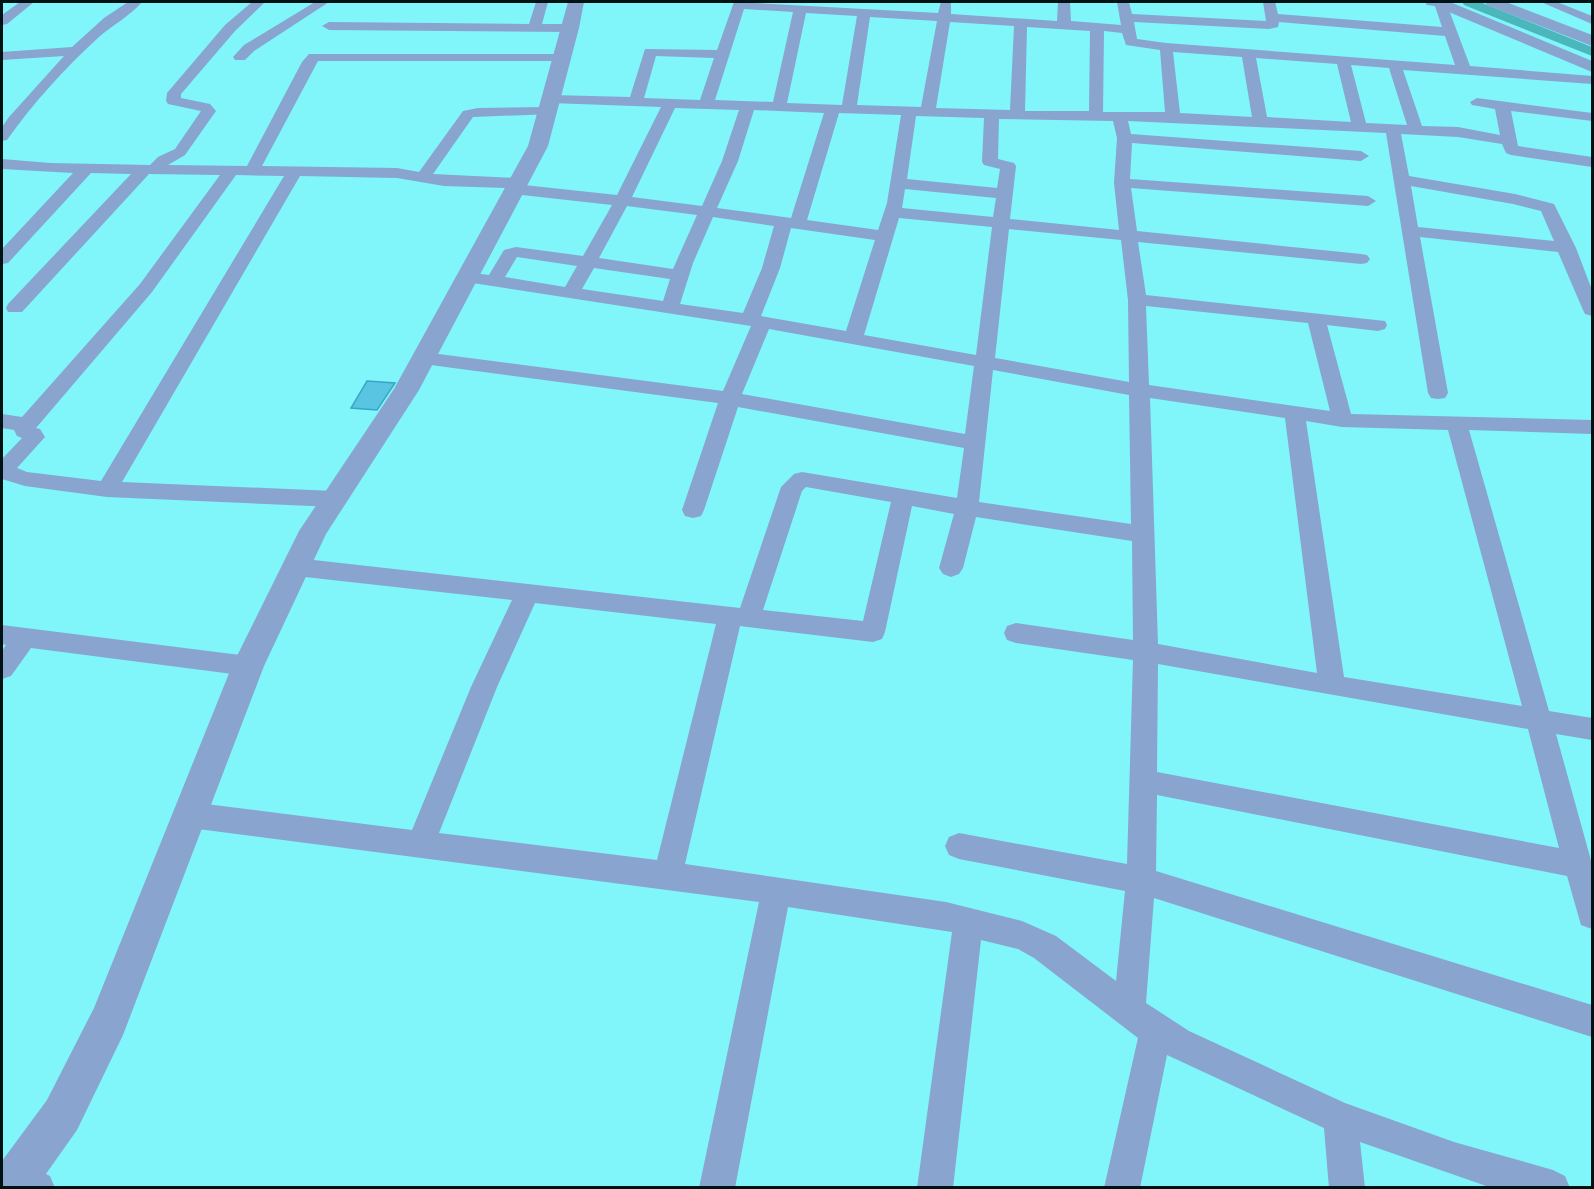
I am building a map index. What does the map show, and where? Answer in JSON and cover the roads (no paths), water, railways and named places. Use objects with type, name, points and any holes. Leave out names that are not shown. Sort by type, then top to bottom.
[{"type":"street","points":[[2,21],[28,2]]},
{"type":"street","points":[[2,136],[76,51],[109,21],[135,2]]},
{"type":"street","points":[[15,308],[149,170],[180,152],[209,111],[205,107],[173,101],[174,93],[230,28],[259,2]]},
{"type":"street","points":[[240,57],[249,48],[322,2]]},
{"type":"street","points":[[534,28],[542,2]]},
{"type":"street","points":[[928,111],[946,2]]},
{"type":"street","points":[[1064,2],[1064,25]]},
{"type":"street","points":[[1123,2],[1132,43],[1593,80]]},
{"type":"street","points":[[706,104],[739,3],[800,9],[1097,27],[1198,17],[1263,26],[1273,24],[1269,2]]},
{"type":"street","points":[[1431,2],[1439,2],[1593,67]]},
{"type":"street","points":[[1439,2],[1464,70]]},
{"type":"street","points":[[1493,2],[1593,41]]},
{"type":"street","points":[[1546,2],[1593,20]]},
{"type":"street","points":[[779,106],[800,9]]},
{"type":"street","points":[[693,510],[756,321],[771,268],[841,108],[864,13]]},
{"type":"street","points":[[329,26],[534,28],[574,15]]},
{"type":"street","points":[[15,1186],[62,1115],[109,1021],[248,666],[313,531],[406,390],[423,358],[480,279],[515,186],[538,146],[574,15]]},
{"type":"street","points":[[1273,18],[1451,32]]},
{"type":"street","points":[[1017,115],[1021,22]]},
{"type":"street","points":[[1097,27],[1130,237],[1137,300],[1146,652],[1142,880],[1129,1012]]},
{"type":"street","points":[[1166,47],[1173,117]]},
{"type":"street","points":[[2,56],[76,51]]},
{"type":"street","points":[[636,102],[650,51],[722,54]]},
{"type":"street","points":[[1248,53],[1260,122]]},
{"type":"street","points":[[252,171],[309,62],[314,57],[563,58]]},
{"type":"street","points":[[1343,61],[1360,128]]},
{"type":"street","points":[[1395,65],[1416,130]]},
{"type":"street","points":[[424,176],[468,114],[550,105],[636,102],[1017,115],[1113,123],[1361,156]]},
{"type":"street","points":[[1477,102],[1593,117]]},
{"type":"street","points":[[571,293],[622,201],[670,103]]},
{"type":"street","points":[[670,308],[680,275],[730,161],[748,105]]},
{"type":"street","points":[[1502,105],[1511,150],[1593,162]]},
{"type":"street","points":[[853,339],[892,212],[909,111]]},
{"type":"street","points":[[951,568],[967,508],[1008,166],[990,162],[992,114]]},
{"type":"street","points":[[1113,123],[1173,117],[1458,132],[1509,141]]},
{"type":"street","points":[[1393,129],[1438,393]]},
{"type":"street","points":[[2,164],[86,169],[397,173],[444,181],[515,186],[885,236]]},
{"type":"street","points":[[2,259],[86,169]]},
{"type":"street","points":[[231,171],[146,288],[27,425],[24,431],[33,434],[34,437],[6,467],[5,472],[25,479],[107,489],[334,499]]},
{"type":"street","points":[[107,489],[295,171]]},
{"type":"street","points":[[1400,179],[1515,199],[1548,208],[1567,248],[1584,271],[1593,310]]},
{"type":"street","points":[[898,183],[1005,194]]},
{"type":"street","points":[[1122,183],[1368,201]]},
{"type":"street","points":[[892,212],[1361,259]]},
{"type":"street","points":[[1409,231],[1567,248]]},
{"type":"street","points":[[480,279],[513,253],[680,275]]},
{"type":"street","points":[[480,279],[756,321],[1139,390],[1342,420],[1457,423],[1590,432]]},
{"type":"street","points":[[1137,300],[1378,325]]},
{"type":"street","points":[[1316,319],[1342,420]]},
{"type":"street","points":[[423,358],[730,399],[974,443]]},
{"type":"street","points":[[1295,413],[1332,686]]},
{"type":"street","points":[[2,421],[27,425]]},
{"type":"street","points":[[1457,423],[1593,915]]},
{"type":"street","points":[[668,875],[739,617],[796,481],[802,478],[811,479],[967,508],[1143,534]]},
{"type":"street","points":[[296,567],[873,632],[903,497]]},
{"type":"street","points":[[420,844],[484,687],[528,593]]},
{"type":"street","points":[[1016,633],[1146,652],[1332,686],[1593,729]]},
{"type":"street","points":[[2,669],[13,637],[248,666]]},
{"type":"street","points":[[1144,781],[1578,865]]},
{"type":"street","points":[[190,815],[668,875],[934,915],[1022,936],[1045,947],[1156,1032],[1340,1118],[1454,1159],[1553,1188]]},
{"type":"street","points":[[959,846],[1142,880],[1593,1021]]},
{"type":"street","points":[[717,1188],[776,891]]},
{"type":"street","points":[[935,1188],[968,922]]},
{"type":"street","points":[[1122,1188],[1156,1032]]},
{"type":"street","points":[[1340,1118],[1347,1188]]},
{"type":"waterway","points":[[1469,2],[1592,52]]}]
